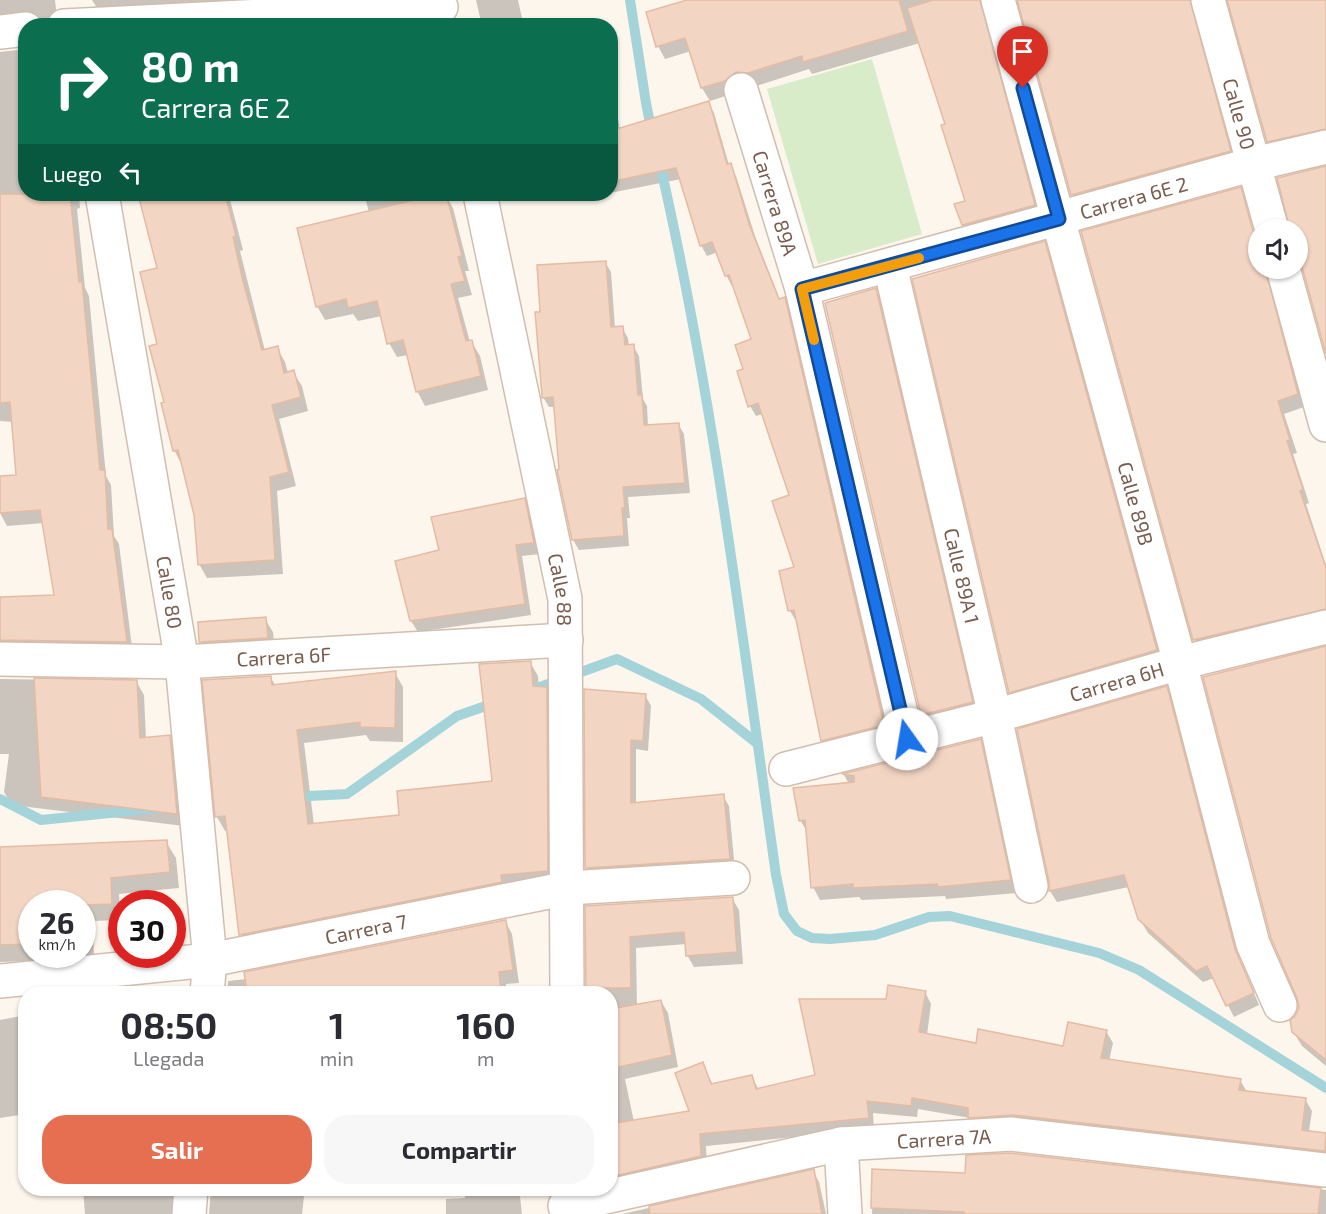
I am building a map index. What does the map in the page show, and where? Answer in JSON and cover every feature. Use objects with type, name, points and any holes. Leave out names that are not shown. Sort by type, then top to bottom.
[{"type":"street","name":"Calle 89B","points":[[998,0],[1180,663],[1252,944],[1280,1005]]},
{"type":"street","name":"Calle 90","points":[[1208,0],[1269,219]]},
{"type":"street","points":[[116,18],[442,11]]},
{"type":"street","points":[[0,32],[18,30]]},
{"type":"street","name":"Carrera 89A","points":[[741,90],[802,289],[907,739]]},
{"type":"street","name":"Carrera 6E 2","points":[[802,289],[1254,164],[1326,147]]},
{"type":"street","name":"Calle 80","points":[[103,201],[182,662],[210,960],[208,986]]},
{"type":"street","name":"Calle 88","points":[[481,201],[565,599],[567,986]]},
{"type":"street","name":"Calle 89A 1","points":[[890,266],[995,716],[1031,886]]},
{"type":"street","points":[[1286,279],[1326,425]]},
{"type":"street","name":"Carrera 6H","points":[[907,739],[1180,663],[1326,627]]},
{"type":"street","name":"Carrera 6F","points":[[0,659],[182,662],[566,640]]},
{"type":"street","points":[[786,769],[907,739]]},
{"type":"street","name":"Carrera 7","points":[[0,981],[210,960],[568,888],[733,878]]},
{"type":"street","name":"Carrera 7A","points":[[618,1192],[842,1144],[1011,1134],[1326,1170]]},
{"type":"street","points":[[842,1144],[845,1214]]},
{"type":"street","points":[[189,1214],[190,1196]]},
{"type":"street","name":"Carrera 7A","points":[[565,1203],[598,1196]]},
{"type":"green space","points":[[872,59],[922,234],[818,264],[767,89]]},
{"type":"building","points":[[687,0],[899,0],[908,31],[803,62],[802,56],[748,73],[736,72],[725,81],[701,88],[685,38],[656,47],[646,12]]},
{"type":"building","points":[[933,0],[980,0],[1035,205],[962,225],[954,204],[965,201],[941,125],[945,124],[907,8]]},
{"type":"building","points":[[1017,0],[1190,0],[1231,151],[1071,195]]},
{"type":"building","points":[[1227,0],[1326,0],[1326,129],[1267,142]]},
{"type":"building","points":[[709,101],[727,164],[731,163],[749,224],[779,299],[785,297],[884,725],[821,741],[794,610],[788,611],[779,571],[794,567],[772,501],[789,495],[758,403],[748,407],[737,371],[743,369],[735,345],[751,339],[729,275],[725,276],[712,242],[700,246],[676,168],[618,180],[618,129]]},
{"type":"building","points":[[1326,166],[1326,354],[1305,279],[1308,279],[1308,219],[1287,219],[1277,178]]},
{"type":"building","points":[[1241,187],[1250,219],[1248,279],[1268,279],[1298,394],[1278,401],[1290,440],[1287,441],[1303,489],[1300,491],[1326,568],[1326,609],[1193,640],[1081,231]]},
{"type":"building","points":[[0,194],[18,194],[18,201],[71,201],[79,282],[82,281],[100,470],[105,470],[108,529],[112,529],[127,642],[0,640],[0,597],[54,595],[40,510],[0,513],[0,476],[16,475],[10,402],[0,403]]},
{"type":"building","points":[[140,201],[227,201],[236,236],[233,237],[243,281],[262,350],[278,346],[284,373],[294,370],[301,397],[272,405],[289,472],[270,477],[275,560],[198,565],[194,515],[178,450],[173,451],[161,403],[164,402],[149,346],[157,344],[140,272],[157,268]]},
{"type":"building","points":[[410,201],[448,201],[462,256],[458,257],[465,281],[451,284],[466,341],[472,340],[481,376],[416,392],[403,340],[387,344],[377,301],[348,308],[346,299],[316,307],[297,228]]},
{"type":"building","points":[[1045,241],[1157,650],[1009,693],[912,279]]},
{"type":"building","points":[[606,261],[611,327],[623,326],[625,345],[634,344],[638,395],[642,395],[644,425],[679,423],[685,483],[623,487],[624,536],[572,540],[557,470],[559,469],[553,397],[542,398],[535,312],[540,312],[537,265]]},
{"type":"building","points":[[876,288],[973,702],[921,715],[825,303]]},
{"type":"building","points":[[525,498],[534,543],[516,545],[525,604],[410,621],[395,561],[439,550],[431,517]]},
{"type":"building","points":[[266,617],[268,638],[199,642],[198,622]]},
{"type":"building","points":[[1326,646],[1326,1060],[1292,1032],[1290,1020],[1299,1008],[1297,998],[1271,938],[1203,677]]},
{"type":"building","points":[[531,661],[533,686],[547,687],[548,871],[501,875],[502,882],[239,935],[225,816],[215,817],[202,680],[271,676],[272,685],[396,671],[395,728],[360,727],[360,722],[297,730],[308,824],[399,815],[397,791],[492,781],[479,664]]},
{"type":"building","points":[[34,678],[137,680],[140,738],[170,735],[177,814],[41,797]]},
{"type":"building","points":[[1167,686],[1235,949],[1254,993],[1226,1006],[1207,966],[1196,971],[1138,919],[1124,875],[1049,891],[1017,729]]},
{"type":"building","points":[[584,689],[646,694],[643,741],[631,740],[631,803],[724,794],[730,859],[585,868]]},
{"type":"building","points":[[981,739],[1011,880],[938,887],[937,884],[853,888],[853,884],[811,888],[805,820],[799,821],[793,788],[854,782],[854,776],[842,774]]},
{"type":"building","points":[[167,840],[170,872],[111,878],[111,890],[108,890],[108,904],[96,905],[96,890],[18,890],[18,944],[0,945],[0,847]]},
{"type":"building","points":[[733,897],[737,952],[686,956],[684,932],[630,937],[631,988],[586,986],[585,906]]},
{"type":"building","points":[[506,920],[513,970],[499,972],[500,986],[246,986],[244,972]]},
{"type":"building","points":[[888,985],[926,991],[919,1032],[976,1043],[978,1029],[1063,1046],[1068,1022],[1107,1030],[1101,1058],[1241,1079],[1239,1090],[1306,1098],[1302,1130],[1326,1133],[1325,1151],[1013,1115],[968,1118],[968,1108],[912,1098],[911,1106],[867,1101],[869,1118],[700,1134],[701,1156],[618,1175],[618,1123],[689,1111],[675,1073],[703,1062],[711,1084],[752,1075],[756,1089],[815,1075],[799,999],[886,999]]},
{"type":"building","points":[[661,1000],[672,1055],[618,1067],[618,1008]]},
{"type":"building","points":[[1010,1153],[1321,1188],[1318,1214],[964,1214],[964,1212],[871,1208],[872,1169],[965,1173],[966,1155]]},
{"type":"building","points":[[814,1169],[822,1214],[650,1214],[649,1206]]},
{"type":"waterway","points":[[630,0],[652,133]]},
{"type":"waterway","points":[[659,160],[711,426],[776,875],[784,914],[797,931],[812,938],[830,939],[875,935],[929,917],[950,916],[1099,953],[1139,970],[1326,1088]]},
{"type":"waterway","points":[[529,691],[617,659],[701,699],[758,744]]},
{"type":"waterway","points":[[291,797],[347,794],[457,716],[497,702]]},
{"type":"waterway","points":[[0,799],[41,820],[227,801]]},
{"type":"slow traffic","points":[[814,340],[802,289],[919,258]]},
{"type":"route","points":[[907,739],[802,289],[1059,219],[1023,88]]}]
